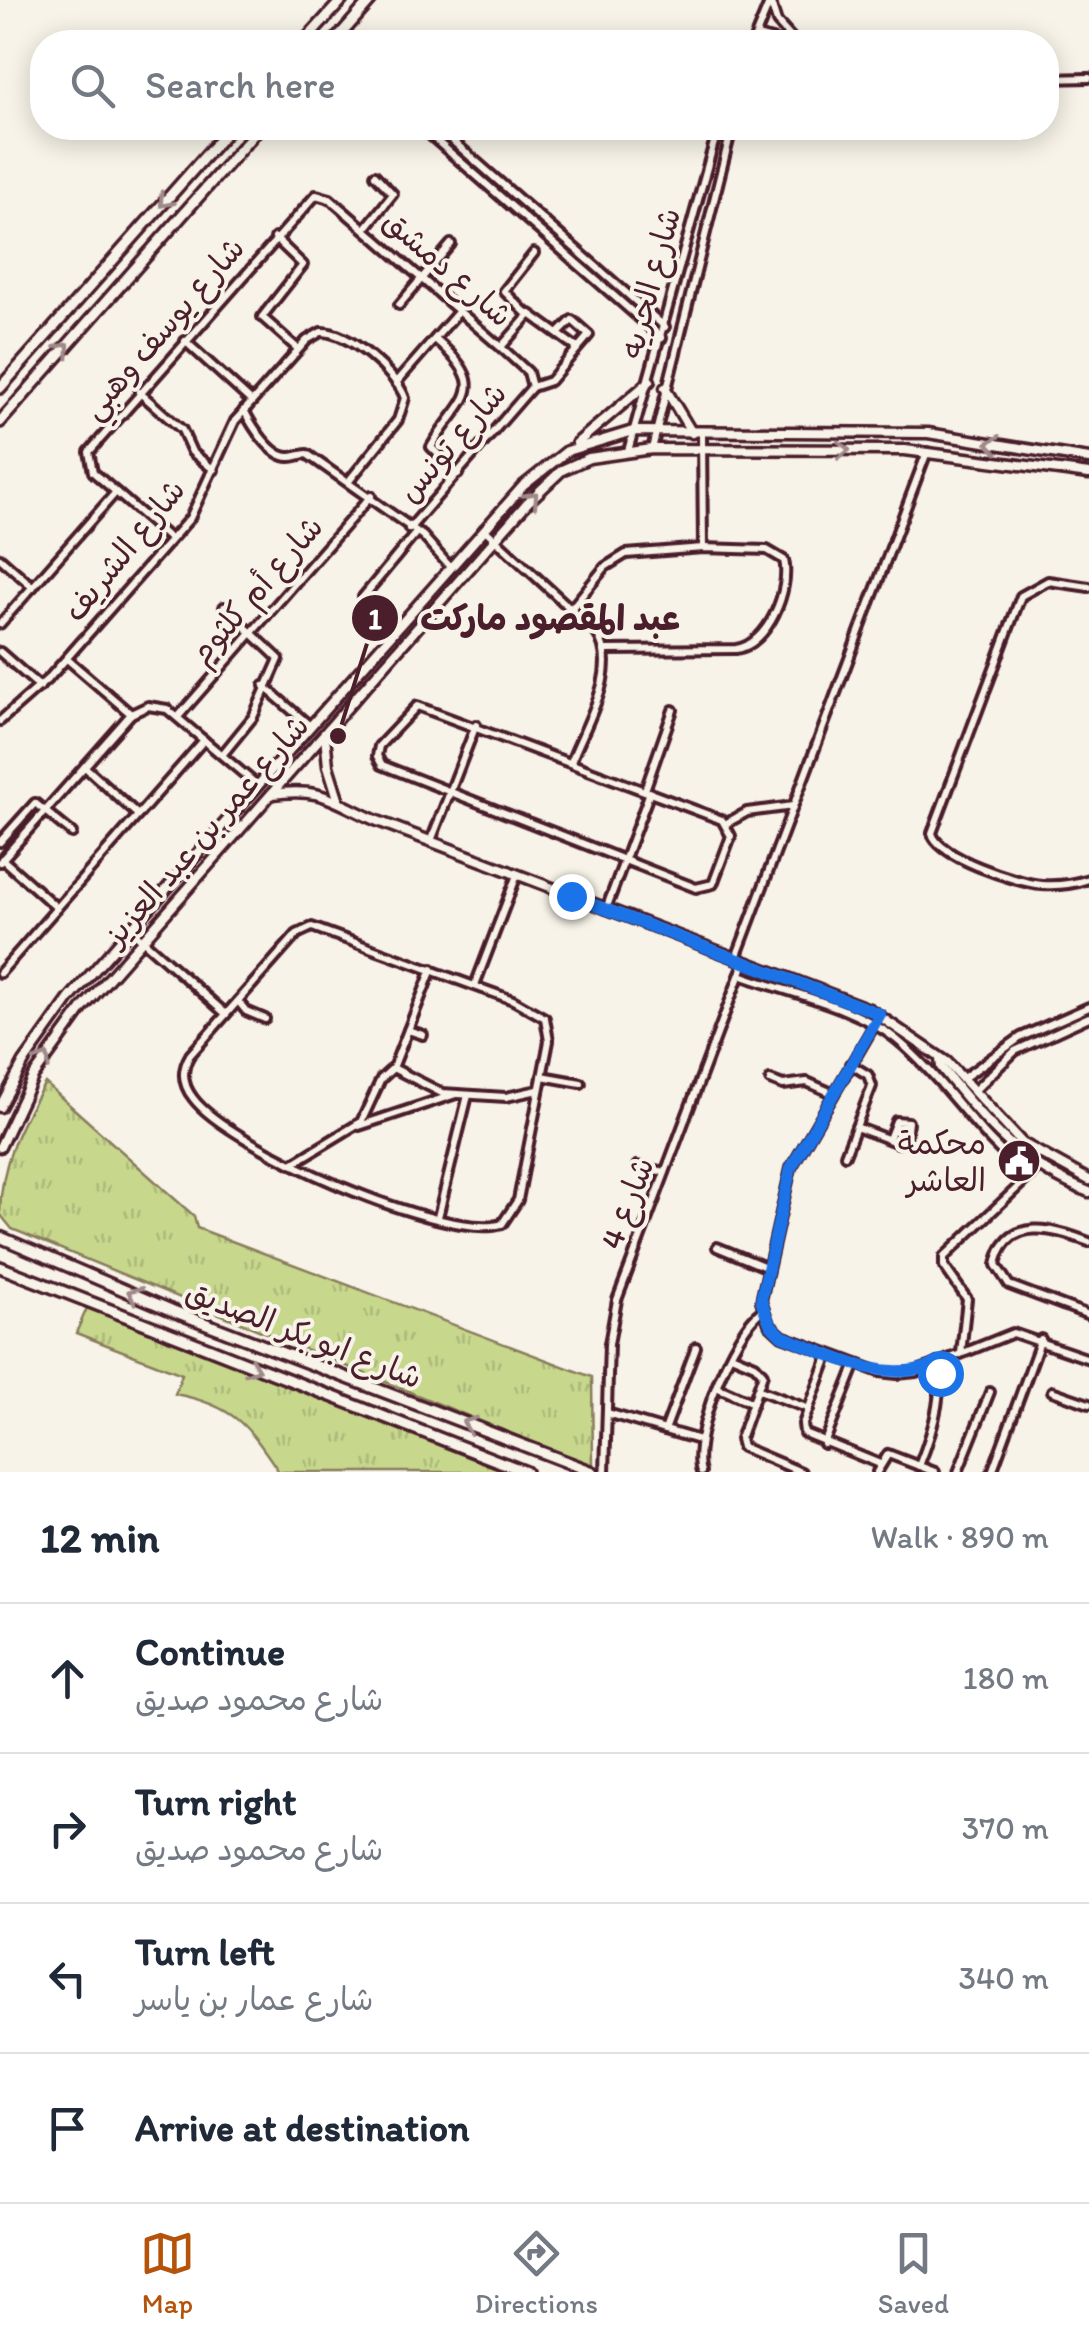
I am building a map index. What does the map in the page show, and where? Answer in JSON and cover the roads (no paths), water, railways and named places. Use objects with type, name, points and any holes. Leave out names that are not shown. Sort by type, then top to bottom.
[{"type":"main road","points":[[315,30],[342,0]]},
{"type":"main road","points":[[347,30],[371,0]]},
{"type":"main road","points":[[0,388],[219,140]]},
{"type":"main road","points":[[0,422],[248,140]]},
{"type":"main road","points":[[208,152],[224,167]]},
{"type":"main road","name":"شارع ابو بكر الصديق","points":[[0,1237],[593,1472]]},
{"type":"main road","points":[[21,1273],[13,1258],[28,1250]]},
{"type":"main road","name":"شارع ابو بكر الصديق","points":[[0,1267],[526,1472]]},
{"type":"street","points":[[759,30],[770,0]]},
{"type":"street","points":[[770,0],[776,22],[784,30]]},
{"type":"street","points":[[1059,79],[1089,78]]},
{"type":"street","points":[[436,140],[662,338]]},
{"type":"street","points":[[452,140],[665,327]]},
{"type":"street","name":"شارع الحريه","points":[[628,451],[715,140]]},
{"type":"street","name":"شارع الحريه","points":[[652,449],[729,140]]},
{"type":"street","points":[[365,228],[393,194],[375,175]]},
{"type":"street","name":"شارع دمشق","points":[[320,194],[365,228],[501,347],[528,372],[532,387]]},
{"type":"street","name":"شارع يوسف وهبي","points":[[170,539],[93,472],[89,452],[310,198],[320,194]]},
{"type":"street","points":[[275,238],[303,265],[262,317],[298,349],[317,333],[336,332],[396,383],[404,398],[401,415],[349,482]]},
{"type":"street","points":[[398,304],[451,244]]},
{"type":"street","points":[[573,260],[579,252]]},
{"type":"street","points":[[501,347],[528,314],[504,291],[534,254]]},
{"type":"street","points":[[592,276],[598,268]]},
{"type":"street","points":[[396,383],[459,311]]},
{"type":"street","name":"شارع الحريه","points":[[528,314],[538,316],[578,348]]},
{"type":"street","points":[[559,333],[572,320],[588,334],[578,348]]},
{"type":"street","points":[[435,339],[458,360],[469,384],[466,402],[431,448],[458,474]]},
{"type":"street","points":[[185,341],[251,401]]},
{"type":"street","name":"شارع تونس","points":[[397,628],[363,596],[532,387],[550,380],[578,348]]},
{"type":"street","name":"شارع الشريف","points":[[0,722],[67,659],[195,510],[228,433],[298,349]]},
{"type":"street","points":[[567,451],[650,381]]},
{"type":"street","points":[[665,388],[697,434],[702,450],[703,548]]},
{"type":"street","points":[[139,392],[182,430],[192,452],[214,470]]},
{"type":"street","points":[[244,410],[259,434],[278,451],[290,457],[306,454],[371,496],[450,567]]},
{"type":"street","name":"شارع عمر بن عبد العزيز","points":[[0,1108],[53,1019],[130,929],[484,529],[538,471],[567,451],[633,431],[928,434],[1089,459]]},
{"type":"street","name":"شارع عمر بن عبد العزيز","points":[[0,1147],[48,1054],[142,940],[495,539],[562,470],[604,454],[652,449],[927,452],[1089,474]]},
{"type":"street","name":"شارع 4","points":[[605,1472],[614,1313],[740,975],[740,961],[793,806],[927,452]]},
{"type":"street","points":[[0,624],[116,492]]},
{"type":"street","name":"شارع أم كلثوم","points":[[178,717],[371,496]]},
{"type":"street","points":[[484,529],[571,608],[599,636],[605,650],[605,670],[571,762]]},
{"type":"street","points":[[571,608],[616,558],[641,551],[768,550],[782,558],[785,574],[760,639],[741,649],[605,650]]},
{"type":"street","points":[[0,558],[33,587]]},
{"type":"street","points":[[1089,587],[1048,581],[1021,596],[932,833],[946,852],[1024,882],[1058,885],[1089,879]]},
{"type":"street","points":[[222,755],[252,717],[279,659],[224,608]]},
{"type":"street","points":[[0,652],[40,688]]},
{"type":"street","points":[[67,659],[130,714]]},
{"type":"street","points":[[264,686],[310,726]]},
{"type":"street","points":[[57,908],[1,860],[130,714],[154,705],[178,717],[257,785]]},
{"type":"street","points":[[417,706],[476,725],[727,823],[730,840],[707,888],[382,766],[378,749],[417,706]]},
{"type":"street","points":[[606,909],[673,710]]},
{"type":"street","points":[[431,842],[476,725]]},
{"type":"street","points":[[325,732],[328,766],[338,798]]},
{"type":"street","points":[[0,973],[204,740]]},
{"type":"street","points":[[85,766],[138,815]]},
{"type":"street","points":[[271,794],[304,792],[338,798],[366,816],[431,842],[880,1014],[940,1059],[998,1121],[1035,1152],[1089,1180]]},
{"type":"street","points":[[56,799],[64,807]]},
{"type":"street","points":[[0,842],[33,804],[72,834]]},
{"type":"street","points":[[727,823],[747,812],[793,806]]},
{"type":"street","points":[[475,985],[517,875]]},
{"type":"street","points":[[312,927],[475,985],[542,1014],[550,1034],[518,1200],[508,1220],[488,1227],[368,1197],[292,1164],[207,1112],[186,1086],[187,1060],[297,934],[312,927]]},
{"type":"street","points":[[130,929],[226,1014]]},
{"type":"street","points":[[292,1164],[353,1128],[368,1114],[382,1079],[393,1068],[432,969]]},
{"type":"street","points":[[740,975],[874,1024],[906,1048],[979,1132],[1030,1176]]},
{"type":"street","points":[[237,1000],[246,1011],[264,1020]]},
{"type":"street","points":[[962,1079],[1089,1007]]},
{"type":"street","points":[[701,1472],[699,1440],[741,1331],[763,1310],[768,1268],[791,1168],[880,1014]]},
{"type":"street","points":[[973,1092],[1012,1048],[1089,1017]]},
{"type":"street","points":[[408,1030],[423,1035]]},
{"type":"street","points":[[940,1059],[941,1067],[989,1129],[1038,1168],[1089,1192]]},
{"type":"street","points":[[845,1155],[871,1080],[850,1064]]},
{"type":"street","points":[[393,1068],[436,1091],[514,1096],[539,1090]]},
{"type":"street","points":[[542,1076],[580,1082]]},
{"type":"street","points":[[770,1080],[782,1085],[807,1082],[832,1093]]},
{"type":"street","points":[[353,1128],[458,1094]]},
{"type":"street","points":[[438,1217],[468,1094]]},
{"type":"street","points":[[989,1129],[998,1121]]},
{"type":"street","points":[[856,1127],[889,1139]]},
{"type":"street","points":[[637,1166],[665,1172]]},
{"type":"street","points":[[961,1354],[967,1299],[944,1266],[944,1257],[1038,1168]]},
{"type":"street","points":[[1089,1242],[1057,1230],[1034,1227],[1010,1240],[996,1265],[1008,1285],[1089,1315]]},
{"type":"street","points":[[717,1247],[768,1268]]},
{"type":"street","points":[[763,1310],[782,1336],[856,1364],[897,1374],[937,1364],[1012,1333],[1041,1339],[1089,1359]]},
{"type":"street","points":[[992,1472],[1041,1339]]},
{"type":"street","points":[[665,1430],[696,1347]]},
{"type":"street","points":[[830,1354],[808,1409],[804,1434],[878,1468],[888,1454],[935,1472]]},
{"type":"street","points":[[732,1355],[760,1368],[759,1390],[740,1439],[742,1447],[800,1472]]},
{"type":"street","points":[[824,1444],[856,1364]]},
{"type":"street","points":[[920,1466],[935,1424],[940,1378],[937,1364]]},
{"type":"street","points":[[719,1388],[754,1403]]},
{"type":"street","points":[[759,1390],[808,1409]]},
{"type":"street","points":[[1052,1390],[1089,1404]]},
{"type":"street","points":[[958,1472],[990,1392]]},
{"type":"street","points":[[607,1413],[699,1440]]},
{"type":"street","points":[[902,1472],[907,1461]]},
{"type":"place","name":"عبد المقصود ماركت","points":[[338,736]]},
{"type":"place","name":"محكمة العاشر","points":[[1019,1161]]}]
